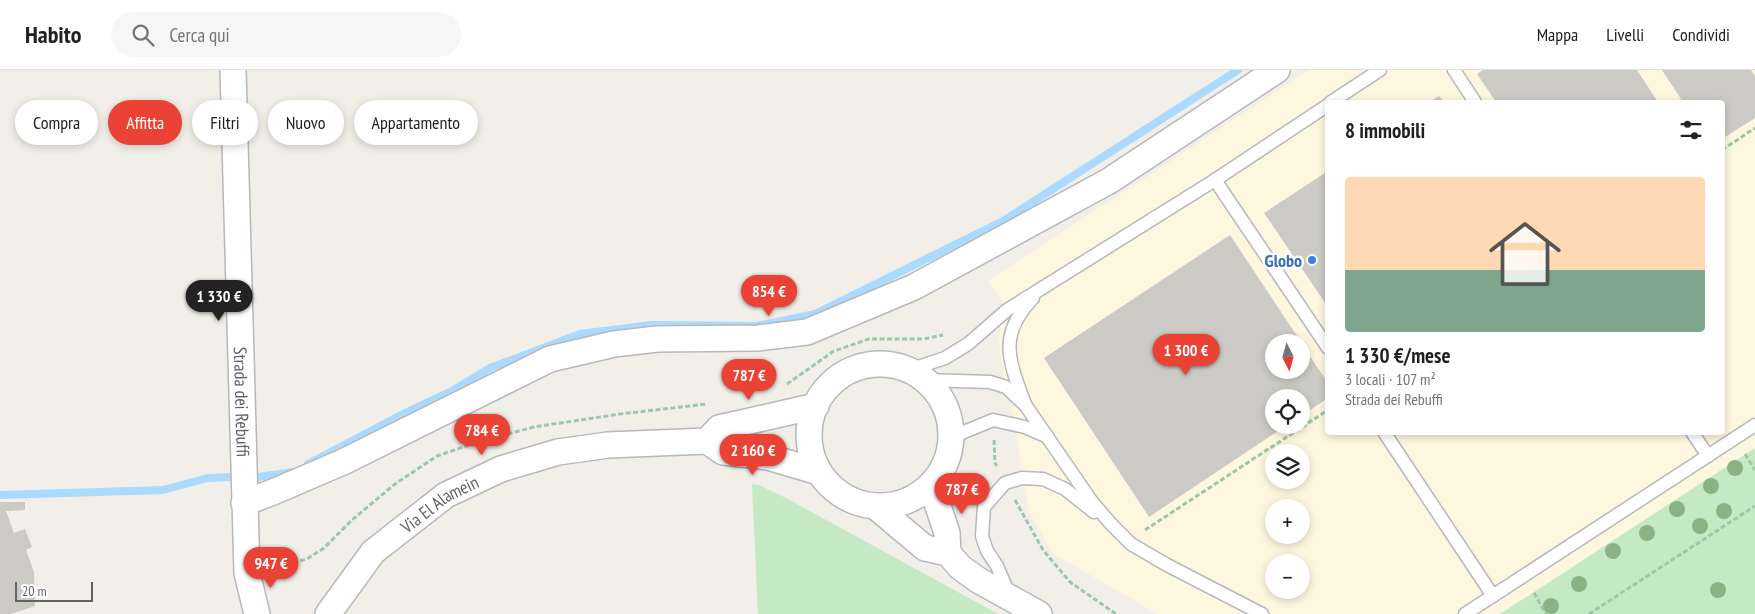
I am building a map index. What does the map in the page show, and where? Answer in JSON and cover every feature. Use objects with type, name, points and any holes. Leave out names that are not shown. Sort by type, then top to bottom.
[{"type":"street","name":"Strada dei Rebuffi","points":[[233,70],[247,573],[257,614]]},
{"type":"street","points":[[244,502],[273,492],[343,462],[550,359],[614,344],[656,339],[758,338],[807,332],[870,306],[914,287],[1109,181],[1277,70]]},
{"type":"street","points":[[885,364],[917,375],[931,385],[942,399],[949,415],[952,437],[946,465],[936,480],[924,492],[893,506],[876,507],[859,503],[843,496],[819,472],[812,456],[809,439],[810,422],[816,406],[825,391],[837,379],[852,370],[868,366],[885,364]]},
{"type":"street","points":[[816,406],[719,428],[707,441],[723,452],[768,457],[819,472]]},
{"type":"street","name":"Via El Alamein","points":[[328,614],[373,552],[446,495],[501,469],[558,452],[608,445],[707,441]]},
{"type":"street","points":[[931,485],[947,533],[948,554]]},
{"type":"street","points":[[876,507],[925,548],[948,554],[960,567],[978,580],[1039,614]]},
{"type":"lane","points":[[1334,100],[1380,70]]},
{"type":"lane","points":[[1454,70],[1474,100]]},
{"type":"lane","points":[[917,375],[968,344],[1007,310],[1215,180],[1325,107]]},
{"type":"lane","points":[[1215,180],[1325,344]]},
{"type":"lane","points":[[1026,406],[1009,359],[1009,338],[1015,320],[1031,300],[1044,288]]},
{"type":"lane","points":[[917,375],[990,382],[1006,387],[1026,406],[1092,502],[1131,544],[1262,614]]},
{"type":"lane","points":[[952,437],[993,420],[1025,427],[1048,437]]},
{"type":"lane","points":[[1465,614],[1755,425]]},
{"type":"lane","points":[[1386,435],[1493,596]]},
{"type":"lane","points":[[1694,435],[1708,456]]},
{"type":"lane","points":[[1011,598],[997,566],[987,551],[982,536],[984,507],[1005,483],[1022,478],[1043,479],[1064,489],[1112,525]]},
{"type":"path","points":[[1725,148],[1755,128]]},
{"type":"path","points":[[781,387],[790,383],[834,351],[869,339],[924,339],[947,334],[968,344]]},
{"type":"path","points":[[620,414],[712,404]]},
{"type":"path","points":[[1141,533],[1325,412]]},
{"type":"path","points":[[993,420],[995,463],[1044,550],[1070,582],[1116,614]]},
{"type":"path","points":[[1742,450],[1755,470]]},
{"type":"path","points":[[1589,614],[1755,506]]},
{"type":"path","points":[[1532,588],[1546,614]]},
{"type":"shaded area","points":[[1309,70],[1755,70],[1755,614],[1158,614],[1052,553],[1029,511],[999,343],[1003,301],[988,281]]},
{"type":"green space","points":[[1755,448],[1755,614],[1500,614]]},
{"type":"green space","points":[[752,484],[759,485],[786,498],[998,614],[758,614]]},
{"type":"building","points":[[1483,70],[1637,70],[1657,100],[1495,100],[1477,74]]},
{"type":"building","points":[[1662,70],[1751,70],[1755,76],[1755,118],[1725,137],[1725,100],[1682,100]]},
{"type":"building","points":[[1439,96],[1442,100],[1432,100]]},
{"type":"building","name":"Globo","points":[[1325,173],[1325,303],[1264,213]]},
{"type":"building","points":[[1230,235],[1296,334],[1265,334],[1265,379],[1310,379],[1310,356],[1325,379],[1325,400],[1310,410],[1310,389],[1265,389],[1265,434],[1274,434],[1149,517],[1044,358]]},
{"type":"building","points":[[0,502],[25,502],[25,510],[6,511],[14,533],[25,529],[32,547],[26,550],[34,572],[35,606],[11,614],[0,614]]},
{"type":"waterway","points":[[308,464],[407,412],[454,390],[490,368],[580,334],[651,325],[757,326],[815,314],[1003,221],[1238,70]]},
{"type":"waterway","points":[[251,478],[294,472]]},
{"type":"waterway","points":[[0,495],[163,490],[208,478],[232,477]]},
{"type":"place","name":"Globo","points":[[1312,260]]}]
